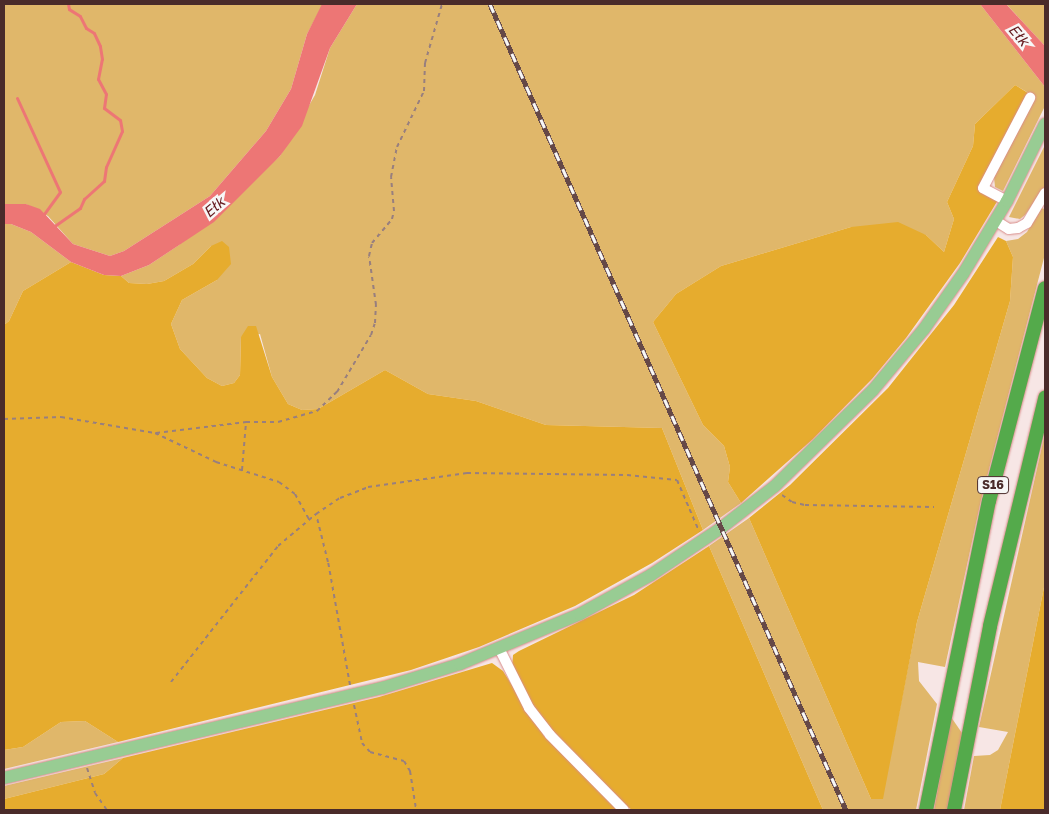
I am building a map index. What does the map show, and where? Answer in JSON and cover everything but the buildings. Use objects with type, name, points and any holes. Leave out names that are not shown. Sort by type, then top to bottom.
[{"type":"highway","name":"S16","points":[[926,810],[950,684],[989,501],[1045,288]]},
{"type":"highway","name":"S16","points":[[954,810],[970,721],[1015,516],[1045,398]]},
{"type":"main road","points":[[4,778],[352,695],[500,650],[612,597],[703,540],[775,486],[844,422],[894,366],[941,306],[996,221],[1045,124]]},
{"type":"lane","points":[[1007,201],[983,188],[1030,98]]},
{"type":"lane","points":[[996,221],[1009,229],[1018,228],[1027,223],[1045,193]]},
{"type":"lane","points":[[500,650],[529,708],[550,735],[624,810]]},
{"type":"path","points":[[155,433],[246,422],[278,422],[317,411],[337,392],[371,335],[375,323],[376,305],[369,256],[372,243],[392,219],[392,177],[397,146],[424,91],[425,63],[442,4]]},
{"type":"path","points":[[4,420],[61,417],[155,433],[216,462],[278,482],[295,494],[309,519]]},
{"type":"path","points":[[242,470],[246,422]]},
{"type":"path","points":[[172,682],[278,546],[309,519],[340,498],[368,487],[414,478],[467,473],[627,475],[677,480],[703,540]]},
{"type":"path","points":[[775,486],[792,502],[805,505],[934,507]]},
{"type":"path","points":[[316,514],[328,562],[362,743],[370,752],[404,762],[410,771],[416,810]]},
{"type":"path","points":[[84,758],[95,793],[107,810]]},
{"type":"shaded area","points":[[4,4],[323,4],[307,34],[291,89],[266,131],[210,196],[124,251],[110,256],[73,244],[48,216],[26,204],[4,204]]},
{"type":"shaded area","points":[[357,4],[980,4],[1045,87],[1045,106],[1003,191],[995,187],[994,177],[1035,97],[1015,85],[975,124],[973,146],[947,202],[954,219],[944,252],[926,235],[851,227],[721,266],[676,294],[653,322],[703,425],[724,446],[730,467],[728,482],[741,503],[703,530],[662,428],[546,425],[476,401],[428,394],[385,370],[318,409],[302,410],[288,404],[272,377],[260,334],[241,337],[240,375],[234,383],[222,386],[207,378],[180,349],[171,324],[182,300],[217,280],[211,246],[193,264],[164,281],[147,284],[129,283],[121,276],[149,265],[179,245],[280,156],[315,95],[330,48]]},
{"type":"shaded area","points":[[1006,4],[1045,4],[1045,46],[1008,6]]},
{"type":"shaded area","points":[[1015,85],[1028,93],[978,188],[998,200],[960,263],[906,338],[872,379],[813,439],[741,503],[728,482],[730,467],[724,446],[703,425],[653,322],[676,294],[721,266],[851,227],[898,222],[926,235],[944,252],[954,219],[947,202],[973,146],[975,124]]},
{"type":"shaded area","points":[[1045,145],[1045,187],[1025,215],[1020,219],[1009,217]]},
{"type":"shaded area","points":[[1041,208],[1045,209],[1045,254],[981,500],[945,667],[918,662],[919,681],[937,704],[916,810],[823,810],[709,546],[749,518],[871,799],[882,799],[917,622],[1010,301],[1013,257],[1006,241],[1018,239],[1027,232]]},
{"type":"shaded area","points":[[4,224],[11,224],[31,232],[71,262],[23,291],[9,321],[4,325]]},
{"type":"shaded area","points":[[998,237],[1006,241],[1013,257],[1010,301],[917,622],[883,799],[871,799],[749,518],[790,485],[888,388],[954,305]]},
{"type":"shaded area","points":[[222,241],[229,247],[231,264],[217,280],[182,300],[171,324],[180,349],[207,378],[222,386],[234,383],[240,375],[241,337],[248,326],[256,326],[272,377],[288,404],[302,410],[318,409],[385,370],[428,394],[476,401],[546,425],[662,428],[703,530],[652,563],[575,606],[479,647],[411,670],[118,742],[85,721],[61,722],[23,747],[4,750],[4,325],[9,321],[23,291],[71,262],[104,275],[121,276],[129,283],[147,284],[164,281],[193,264],[211,246]]},
{"type":"shaded area","points":[[1045,433],[1045,582],[1000,810],[964,810],[974,756],[990,755],[998,750],[1008,732],[979,727]]},
{"type":"shaded area","points":[[709,546],[823,810],[632,810],[612,795],[553,731],[533,705],[512,668],[513,655],[519,651],[634,595]]},
{"type":"shaded area","points":[[1045,582],[1045,810],[1000,810]]},
{"type":"shaded area","points":[[492,663],[503,671],[544,736],[618,810],[4,810],[4,799],[104,774],[123,758],[379,697]]},
{"type":"shaded area","points":[[951,717],[962,733],[947,810],[934,810]]},
{"type":"shaded area","points":[[85,721],[118,742],[4,769],[4,750],[23,747],[61,722]]},
{"type":"shaded area","points":[[123,758],[104,774],[4,799],[4,786]]},
{"type":"water","name":"Ełk","points":[[322,4],[357,4],[330,48],[302,126],[280,156],[214,222],[149,265],[121,276],[104,275],[71,262],[31,232],[11,224],[4,224],[4,204],[26,204],[40,209],[73,244],[110,256],[124,251],[210,196],[266,131],[291,89],[307,34]]},
{"type":"water","name":"Ełk","points":[[980,4],[1006,4],[1045,46],[1045,87]]},
{"type":"waterway","points":[[53,227],[80,208],[84,199],[104,181],[106,167],[122,131],[120,120],[104,108],[106,94],[98,79],[102,59],[100,46],[94,33],[86,28],[80,16],[69,9],[68,4]]},
{"type":"waterway","points":[[17,98],[60,192],[43,215]]},
{"type":"railway","points":[[490,4],[846,810]]}]
